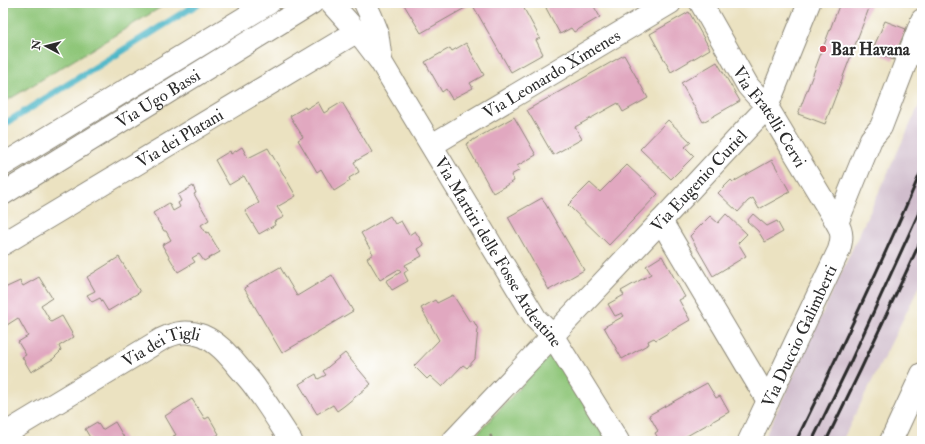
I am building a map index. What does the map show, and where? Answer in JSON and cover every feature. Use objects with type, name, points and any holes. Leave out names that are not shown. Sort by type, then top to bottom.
[{"type":"street","name":"Via Ugo Bassi","points":[[3,165],[269,3]]},
{"type":"street","name":"Via Ugo Bassi","points":[[3,194],[312,3]]},
{"type":"street","name":"Via Martiri delle Fosse Ardeatine","points":[[331,3],[382,62],[536,319],[552,335],[618,441]]},
{"type":"street","name":"Via Martiri delle Fosse Ardeatine","points":[[365,3],[378,34],[382,62]]},
{"type":"street","name":"Via Leonardo Ximenes","points":[[432,145],[670,3]]},
{"type":"street","name":"Via Fratelli Cervi","points":[[701,3],[748,86],[767,107],[839,226]]},
{"type":"street","name":"Via Eugenio Curiel","points":[[452,441],[662,221],[767,107],[809,3]]},
{"type":"street","points":[[839,226],[871,138],[881,127],[922,20]]},
{"type":"street","name":"Via dei Platani","points":[[3,244],[356,32]]},
{"type":"street","points":[[662,221],[768,401]]},
{"type":"street","name":"Via Duccio Galimberti","points":[[749,441],[839,250],[842,235],[839,226]]},
{"type":"street","name":"Via dei Tigli","points":[[3,435],[162,338],[172,334],[191,333],[204,337],[218,345],[229,356],[257,390],[291,441]]},
{"type":"street","points":[[891,441],[922,374]]},
{"type":"shaded area","points":[[922,99],[922,281],[842,441],[763,441]]},
{"type":"green space","points":[[10,3],[168,3],[3,103],[3,12]]},
{"type":"green space","points":[[553,351],[608,441],[471,441]]},
{"type":"building","points":[[3,3],[10,3],[3,12]]},
{"type":"building","points":[[403,3],[521,3],[540,38],[536,40],[543,54],[511,72],[472,4],[421,33]]},
{"type":"building","points":[[547,3],[592,3],[600,17],[574,32],[571,28],[560,34],[546,8],[549,6]]},
{"type":"building","points":[[840,3],[871,3],[825,124],[798,114]]},
{"type":"building","points":[[689,12],[710,49],[671,72],[650,34]]},
{"type":"building","points":[[885,21],[906,29],[893,60],[872,51]]},
{"type":"building","points":[[466,43],[484,75],[470,83],[473,88],[452,99],[446,89],[442,92],[425,62],[450,48],[452,51]]},
{"type":"building","points":[[624,55],[648,98],[623,112],[618,103],[575,127],[582,139],[553,155],[527,110]]},
{"type":"building","points":[[717,62],[740,101],[703,122],[681,83]]},
{"type":"building","points":[[318,102],[324,113],[342,102],[372,152],[354,162],[359,172],[349,178],[350,181],[334,191],[321,169],[317,172],[298,140],[303,137],[290,116],[305,107],[306,109]]},
{"type":"building","points":[[514,117],[536,155],[517,166],[520,170],[511,175],[514,181],[493,193],[466,144]]},
{"type":"building","points":[[668,120],[691,142],[685,147],[694,156],[671,179],[640,149]]},
{"type":"building","points":[[242,147],[248,158],[268,148],[296,196],[277,207],[284,217],[274,222],[275,225],[259,234],[245,211],[259,203],[244,176],[229,185],[215,160],[230,151],[231,154]]},
{"type":"building","points":[[772,160],[790,192],[759,209],[753,198],[748,201],[738,212],[718,193],[731,180],[733,182]]},
{"type":"building","points":[[627,165],[658,194],[609,245],[568,205],[590,183],[600,192]]},
{"type":"building","points":[[193,186],[196,193],[194,194],[209,220],[201,225],[206,233],[208,232],[220,252],[204,261],[199,254],[192,258],[195,262],[178,272],[162,245],[171,240],[153,213],[169,203],[173,211],[180,207],[178,203],[181,201],[178,195]]},
{"type":"building","points":[[542,198],[584,270],[549,290],[508,217]]},
{"type":"building","points":[[726,214],[747,234],[738,243],[746,256],[713,276],[690,236],[710,216],[718,223]]},
{"type":"building","points":[[753,214],[767,226],[777,221],[783,232],[765,242],[758,231],[747,221]]},
{"type":"building","points":[[390,216],[395,224],[401,221],[409,235],[415,231],[424,245],[418,249],[422,256],[405,265],[408,270],[404,273],[408,281],[392,290],[386,281],[401,272],[399,269],[380,280],[367,258],[373,254],[361,233]]},
{"type":"building","points":[[662,256],[685,297],[679,300],[690,320],[656,340],[654,338],[648,341],[649,344],[622,359],[604,327],[624,316],[622,313],[615,316],[608,304],[624,295],[621,291],[651,274],[646,266]]},
{"type":"building","points":[[119,257],[140,292],[108,311],[100,298],[92,302],[87,295],[95,291],[87,277]]},
{"type":"building","points":[[280,267],[297,296],[332,275],[353,311],[282,353],[244,288]]},
{"type":"building","points":[[39,277],[52,298],[41,305],[51,322],[62,316],[74,337],[59,346],[61,351],[53,359],[31,372],[22,357],[26,355],[18,342],[28,336],[18,318],[7,325],[3,317],[3,289],[20,281],[23,286]]},
{"type":"building","points":[[453,295],[470,322],[473,320],[478,329],[475,359],[467,368],[463,365],[442,387],[430,376],[427,379],[414,366],[439,340],[421,308],[435,300],[437,303]]},
{"type":"building","points":[[345,353],[371,384],[337,411],[333,405],[317,414],[299,384],[316,374],[318,379],[326,375],[323,371]]},
{"type":"building","points":[[707,383],[716,398],[720,396],[729,412],[678,441],[660,441],[655,433],[658,431],[649,415]]},
{"type":"building","points":[[192,399],[205,419],[209,417],[219,434],[212,439],[213,441],[176,441],[173,436],[176,435],[165,416]]},
{"type":"building","points":[[97,422],[102,430],[115,422],[125,439],[121,441],[92,441],[85,429]]},
{"type":"waterway","points":[[3,125],[199,3]]},
{"type":"railway","points":[[796,441],[861,306],[922,169]]},
{"type":"railway","points":[[812,441],[850,363],[922,206]]},
{"type":"railway","points":[[826,441],[922,238]]},
{"type":"place","name":"Bar Havana","points":[[823,49]]}]
